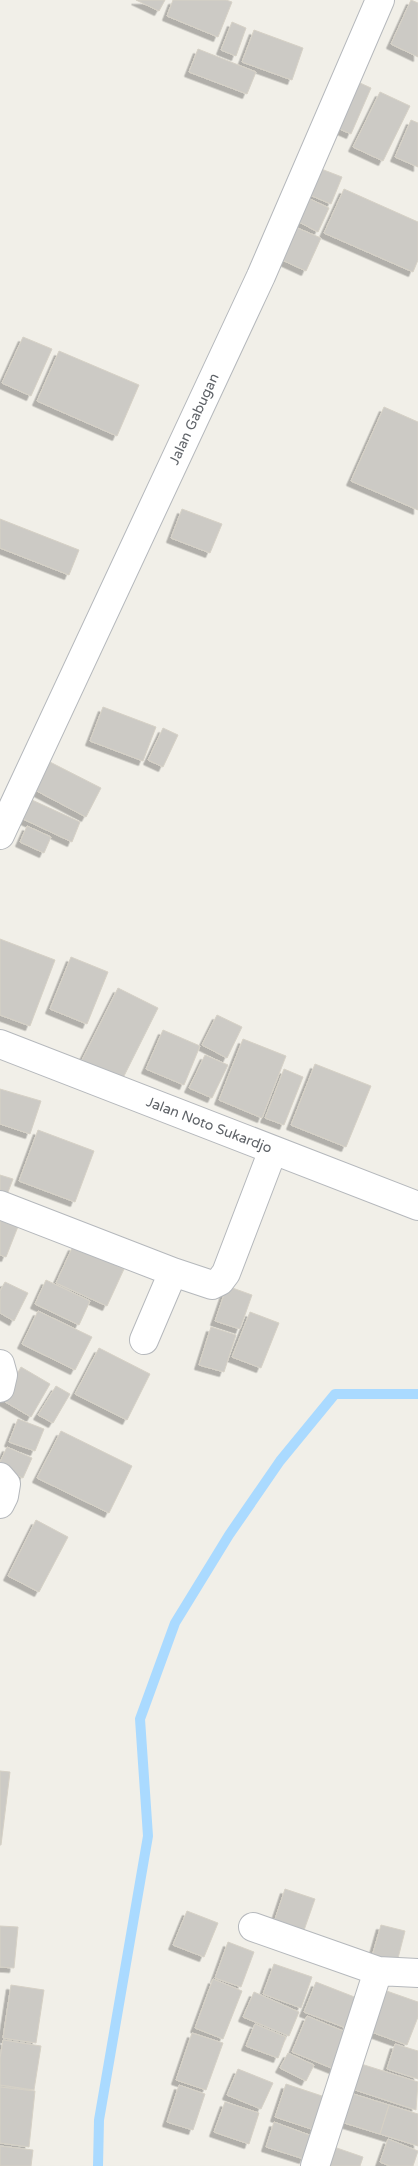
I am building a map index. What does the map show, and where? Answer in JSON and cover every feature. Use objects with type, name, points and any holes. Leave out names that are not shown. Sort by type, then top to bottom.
[{"type":"street","name":"Jalan Gabugan","points":[[0,835],[261,276],[380,0]]},
{"type":"street","name":"Jalan Noto Sukardjo","points":[[0,1044],[418,1206]]},
{"type":"street","points":[[0,1205],[173,1272],[212,1284],[220,1281],[226,1273],[274,1150]]},
{"type":"street","points":[[144,1340],[173,1272]]},
{"type":"street","points":[[0,1364],[3,1375],[0,1388]]},
{"type":"street","points":[[0,1477],[6,1484],[4,1496],[0,1504]]},
{"type":"street","points":[[253,1927],[378,1971],[418,1974]]},
{"type":"street","points":[[316,2166],[378,1971]]},
{"type":"building","points":[[136,0],[165,0],[159,11]]},
{"type":"building","points":[[173,0],[226,0],[232,2],[218,37],[167,16]]},
{"type":"building","points":[[411,0],[418,3],[418,57],[391,44]]},
{"type":"building","points":[[232,22],[246,28],[236,56],[221,50]]},
{"type":"building","points":[[254,30],[303,48],[292,80],[242,62]]},
{"type":"building","points":[[198,49],[256,72],[247,94],[189,72]]},
{"type":"building","points":[[349,78],[371,88],[351,134],[328,124]]},
{"type":"building","points":[[380,92],[410,106],[383,161],[353,147]]},
{"type":"building","points":[[411,120],[418,123],[418,167],[395,157]]},
{"type":"building","points":[[316,167],[342,177],[331,204],[305,193]]},
{"type":"building","points":[[344,189],[418,222],[418,260],[413,272],[324,233]]},
{"type":"building","points":[[308,198],[329,208],[318,232],[297,221]]},
{"type":"building","points":[[295,227],[321,238],[306,271],[280,259]]},
{"type":"building","points":[[23,337],[52,349],[31,396],[2,383]]},
{"type":"building","points":[[59,351],[139,385],[117,436],[37,401]]},
{"type":"building","points":[[384,407],[418,422],[418,510],[351,481]]},
{"type":"building","points":[[182,509],[222,524],[210,553],[171,538]]},
{"type":"building","points":[[0,519],[79,550],[69,575],[0,548]]},
{"type":"building","points":[[103,707],[156,727],[143,761],[90,741]]},
{"type":"building","points":[[163,728],[178,735],[163,767],[148,760]]},
{"type":"building","points":[[48,761],[101,788],[86,817],[33,789]]},
{"type":"building","points":[[32,800],[80,822],[72,842],[23,819]]},
{"type":"building","points":[[27,826],[51,837],[44,853],[20,842]]},
{"type":"building","points":[[0,939],[55,960],[30,1026],[0,1015]]},
{"type":"building","points":[[71,957],[108,972],[87,1024],[50,1009]]},
{"type":"building","points":[[118,988],[158,1008],[122,1080],[82,1060]]},
{"type":"building","points":[[217,1015],[242,1027],[227,1058],[202,1045]]},
{"type":"building","points":[[163,1030],[200,1046],[184,1085],[146,1069]]},
{"type":"building","points":[[243,1039],[286,1056],[262,1118],[219,1100]]},
{"type":"building","points":[[205,1055],[228,1065],[212,1098],[189,1088]]},
{"type":"building","points":[[315,1064],[371,1086],[346,1147],[291,1125]]},
{"type":"building","points":[[284,1069],[303,1077],[284,1125],[265,1118]]},
{"type":"building","points":[[0,1089],[41,1101],[30,1134],[0,1124]]},
{"type":"building","points":[[38,1130],[94,1151],[75,1202],[19,1181]]},
{"type":"building","points":[[0,1175],[13,1179],[5,1200],[0,1199]]},
{"type":"building","points":[[0,1217],[19,1224],[6,1257],[0,1255]]},
{"type":"building","points":[[73,1246],[124,1269],[107,1306],[56,1283]]},
{"type":"building","points":[[46,1280],[90,1301],[79,1325],[35,1304]]},
{"type":"building","points":[[5,1282],[28,1293],[14,1321],[0,1313],[0,1291]]},
{"type":"building","points":[[227,1286],[252,1295],[240,1329],[215,1321]]},
{"type":"building","points":[[38,1311],[92,1337],[75,1370],[22,1344]]},
{"type":"building","points":[[250,1312],[279,1323],[261,1368],[232,1357]]},
{"type":"building","points":[[211,1327],[236,1335],[224,1372],[199,1365]]},
{"type":"building","points":[[99,1348],[150,1374],[127,1420],[75,1394]]},
{"type":"building","points":[[21,1367],[50,1384],[31,1417],[2,1400]]},
{"type":"building","points":[[56,1386],[70,1394],[53,1423],[38,1415]]},
{"type":"building","points":[[18,1419],[44,1429],[35,1451],[9,1442]]},
{"type":"building","points":[[61,1431],[132,1466],[109,1513],[37,1478]]},
{"type":"building","points":[[7,1447],[32,1458],[23,1478],[0,1468],[0,1462]]},
{"type":"building","points":[[36,1520],[68,1537],[39,1592],[8,1576]]},
{"type":"building","points":[[0,1771],[10,1772],[1,1845],[0,1845]]},
{"type":"building","points":[[285,1889],[315,1899],[302,1936],[273,1925]]},
{"type":"building","points":[[187,1911],[218,1923],[204,1957],[173,1945]]},
{"type":"building","points":[[381,1925],[405,1931],[396,1966],[371,1960]]},
{"type":"building","points":[[0,1926],[18,1927],[14,1968],[0,1967]]},
{"type":"building","points":[[228,1942],[254,1952],[241,1987],[215,1978]]},
{"type":"building","points":[[274,1964],[312,1977],[301,2008],[263,1994]]},
{"type":"building","points":[[213,1979],[242,1991],[223,2039],[195,2028]]},
{"type":"building","points":[[316,1982],[357,1998],[346,2028],[304,2012]]},
{"type":"building","points":[[11,1985],[44,1990],[36,2043],[3,2038]]},
{"type":"building","points":[[381,1989],[418,2002],[418,2017],[407,2045],[366,2030]]},
{"type":"building","points":[[254,1992],[299,2012],[289,2036],[243,2017]]},
{"type":"building","points":[[307,2016],[348,2033],[334,2069],[292,2052]]},
{"type":"building","points":[[255,2024],[286,2037],[278,2058],[246,2046]]},
{"type":"building","points":[[192,2033],[223,2043],[206,2090],[176,2080]]},
{"type":"building","points":[[3,2040],[41,2046],[34,2090],[0,2085],[0,2058]]},
{"type":"building","points":[[395,2044],[418,2051],[418,2079],[387,2069]]},
{"type":"building","points":[[288,2053],[314,2065],[306,2081],[280,2068]]},
{"type":"building","points":[[358,2063],[418,2082],[416,2110],[349,2088]]},
{"type":"building","points":[[238,2069],[273,2083],[261,2109],[227,2095]]},
{"type":"building","points":[[286,2084],[325,2097],[314,2130],[275,2117]]},
{"type":"building","points":[[179,2085],[205,2094],[193,2130],[167,2122]]},
{"type":"building","points":[[0,2087],[35,2091],[29,2147],[0,2143]]},
{"type":"building","points":[[347,2092],[389,2105],[380,2134],[338,2121]]},
{"type":"building","points":[[225,2102],[259,2113],[249,2144],[214,2132]]},
{"type":"building","points":[[389,2105],[418,2114],[418,2146],[380,2134]]},
{"type":"building","points":[[274,2122],[312,2136],[304,2159],[266,2147]]},
{"type":"building","points":[[388,2139],[418,2151],[413,2166],[390,2166],[380,2162]]},
{"type":"building","points":[[0,2146],[33,2150],[31,2166],[0,2166]]},
{"type":"building","points":[[331,2146],[363,2157],[360,2166],[324,2166]]},
{"type":"waterway","points":[[98,2166],[99,2120],[148,1836],[140,1719],[175,1623],[229,1535],[280,1461],[335,1394],[418,1394]]}]
